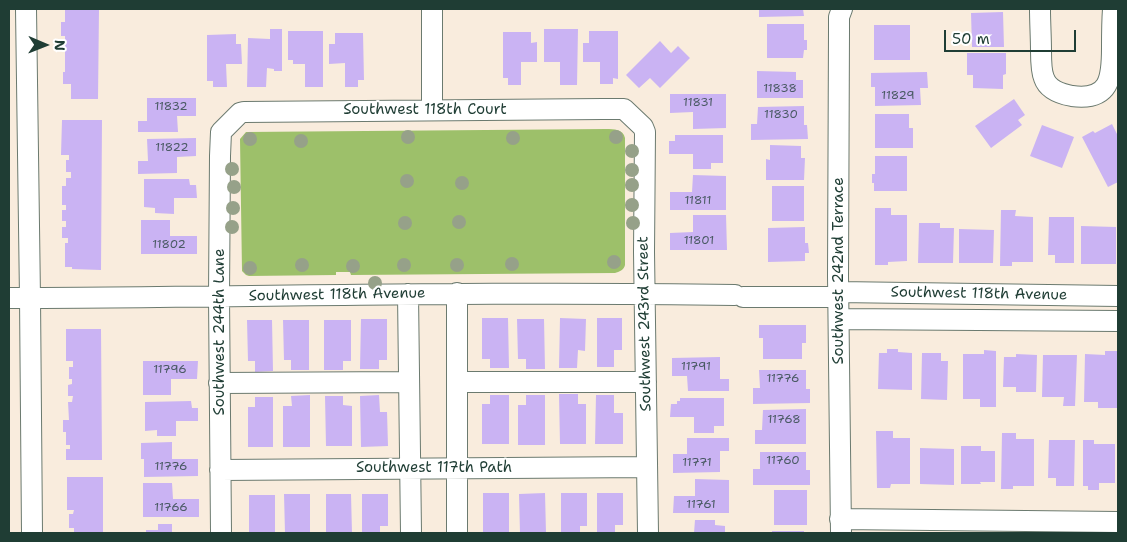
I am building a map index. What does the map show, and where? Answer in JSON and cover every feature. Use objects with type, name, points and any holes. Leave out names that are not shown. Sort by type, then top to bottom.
[{"type":"street","points":[[26,9],[32,533]]},
{"type":"street","points":[[432,9],[432,110]]},
{"type":"street","name":"Southwest 242nd Terrace","points":[[841,526],[839,31],[842,9]]},
{"type":"street","points":[[1040,9],[1041,61],[1044,78],[1052,89],[1057,92],[1070,96],[1084,97],[1096,95],[1104,90],[1108,83],[1112,63],[1113,9]]},
{"type":"street","name":"Southwest 118th Court","points":[[221,132],[241,112],[621,108],[634,118]]},
{"type":"street","name":"Southwest 243rd Street","points":[[634,118],[643,127],[644,132],[644,293],[648,533]]},
{"type":"street","name":"Southwest 244th Lane","points":[[221,132],[219,296],[221,533]]},
{"type":"street","points":[[457,293],[457,533]]},
{"type":"street","name":"Southwest 118th Avenue","points":[[9,298],[457,293],[644,293],[739,296],[1118,296]]},
{"type":"street","points":[[408,294],[411,533]]},
{"type":"street","name":"Southwest 118th Avenue","points":[[839,319],[1118,321]]},
{"type":"street","points":[[219,383],[409,382]]},
{"type":"street","points":[[457,382],[646,382]]},
{"type":"street","name":"Southwest 117th Path","points":[[220,470],[647,467]]},
{"type":"street","points":[[841,526],[1116,526]]},
{"type":"green space","points":[[606,129],[620,131],[625,138],[625,265],[618,272],[351,275],[350,272],[336,272],[336,275],[249,276],[242,271],[240,139],[246,132]]},
{"type":"building","points":[[65,9],[99,9],[98,99],[71,99],[71,84],[63,84],[65,36],[61,36],[61,22],[65,22]]},
{"type":"building","points":[[759,9],[803,9],[804,16],[759,17]]},
{"type":"building","points":[[1003,12],[1004,47],[972,47],[971,13]]},
{"type":"building","points":[[767,24],[804,24],[804,40],[807,40],[807,50],[804,50],[803,58],[767,58]]},
{"type":"building","points":[[874,25],[910,25],[910,60],[874,60]]},
{"type":"building","points":[[270,29],[282,29],[282,71],[274,71],[274,69],[267,68],[266,87],[247,87],[248,38],[270,39]]},
{"type":"building","points":[[544,29],[578,29],[577,85],[560,85],[560,62],[544,62]]},
{"type":"building","points":[[288,31],[323,31],[323,87],[305,87],[305,64],[293,64],[293,60],[288,60]]},
{"type":"building","points":[[589,31],[618,31],[618,79],[613,78],[613,84],[600,84],[600,62],[583,62],[583,43],[589,43]]},
{"type":"building","points":[[503,32],[531,32],[531,43],[537,42],[537,62],[521,62],[521,85],[508,85],[508,78],[503,78]]},
{"type":"building","points":[[335,33],[363,33],[364,80],[358,80],[358,87],[345,87],[345,63],[329,64],[329,44],[335,44]]},
{"type":"building","points":[[236,34],[236,44],[241,44],[242,64],[226,64],[227,87],[213,87],[213,81],[207,81],[207,35]]},
{"type":"building","points":[[660,41],[671,53],[678,46],[690,58],[660,88],[650,78],[639,88],[626,75]]},
{"type":"building","points":[[967,53],[1006,53],[1006,74],[1003,75],[1003,89],[973,88],[973,75],[967,75]]},
{"type":"building","points":[[757,71],[796,72],[796,80],[803,80],[803,98],[757,98]]},
{"type":"building","points":[[927,72],[928,88],[920,88],[921,105],[875,106],[875,87],[871,87],[871,73]]},
{"type":"building","points":[[670,94],[726,94],[726,128],[693,129],[693,112],[670,113]]},
{"type":"building","points":[[147,98],[196,98],[196,116],[177,116],[178,132],[138,132],[138,121],[147,121]]},
{"type":"building","points":[[1014,99],[1025,115],[1018,120],[1022,125],[991,148],[975,126]]},
{"type":"building","points":[[804,106],[804,125],[807,125],[808,139],[751,140],[751,124],[757,124],[758,107]]},
{"type":"building","points":[[875,114],[909,114],[909,128],[913,128],[913,148],[875,148]]},
{"type":"building","points":[[62,120],[102,120],[101,270],[65,267],[65,243],[68,243],[68,238],[62,238],[62,227],[66,227],[66,221],[62,221],[62,210],[66,210],[66,205],[62,205],[62,186],[66,186],[66,178],[71,178],[71,172],[66,172],[66,160],[69,160],[69,155],[61,155]]},
{"type":"building","points":[[1112,124],[1118,136],[1118,182],[1108,187],[1082,137]]},
{"type":"building","points":[[1042,125],[1074,137],[1062,168],[1030,156]]},
{"type":"building","points":[[675,135],[723,135],[723,163],[711,163],[711,169],[693,169],[693,154],[669,154],[669,141],[675,141]]},
{"type":"building","points":[[196,138],[196,156],[177,157],[177,173],[138,174],[138,161],[148,161],[147,139]]},
{"type":"building","points":[[770,145],[801,146],[801,158],[805,158],[804,180],[766,180],[766,159],[770,160]]},
{"type":"building","points":[[875,156],[907,156],[907,191],[874,191],[872,174],[875,174]]},
{"type":"building","points":[[693,175],[726,176],[726,210],[670,210],[670,192],[692,192]]},
{"type":"building","points":[[144,179],[189,179],[190,185],[196,185],[197,198],[174,198],[174,214],[155,213],[155,208],[144,207]]},
{"type":"building","points":[[772,186],[804,186],[804,221],[772,221]]},
{"type":"building","points":[[875,208],[891,208],[891,215],[907,215],[907,261],[888,262],[888,265],[875,265]]},
{"type":"building","points":[[1001,210],[1016,210],[1015,216],[1033,217],[1033,262],[1012,262],[1012,266],[1000,266]]},
{"type":"building","points":[[693,215],[726,215],[727,250],[670,250],[670,233],[693,232]]},
{"type":"building","points":[[1049,217],[1074,217],[1074,263],[1055,263],[1055,255],[1048,255]]},
{"type":"building","points":[[141,220],[170,220],[170,236],[197,236],[197,254],[141,254]]},
{"type":"building","points":[[919,223],[940,223],[940,228],[954,228],[953,263],[918,263]]},
{"type":"building","points":[[1081,226],[1116,227],[1116,264],[1081,264]]},
{"type":"building","points":[[805,227],[805,243],[808,243],[809,253],[805,253],[805,261],[768,262],[768,228]]},
{"type":"building","points":[[959,229],[994,230],[993,263],[959,263]]},
{"type":"building","points":[[482,318],[508,318],[509,368],[490,368],[490,359],[482,359]]},
{"type":"building","points":[[560,318],[586,319],[585,351],[578,350],[577,368],[559,368]]},
{"type":"building","points":[[597,318],[622,318],[622,350],[614,350],[614,367],[597,367]]},
{"type":"building","points":[[361,319],[387,319],[387,360],[379,360],[379,369],[360,369]]},
{"type":"building","points":[[517,319],[544,319],[545,369],[526,369],[526,359],[518,359]]},
{"type":"building","points":[[247,320],[272,320],[273,371],[255,372],[255,361],[248,361]]},
{"type":"building","points":[[283,320],[309,320],[309,370],[291,370],[291,360],[284,360]]},
{"type":"building","points":[[324,320],[351,320],[351,361],[343,361],[343,370],[324,370]]},
{"type":"building","points":[[759,325],[806,325],[806,343],[802,343],[802,359],[763,359],[763,338],[759,338]]},
{"type":"building","points":[[66,329],[101,329],[102,460],[66,460],[66,449],[70,449],[70,445],[66,445],[66,432],[63,432],[63,420],[69,420],[68,402],[72,402],[73,396],[68,396],[68,385],[72,384],[72,379],[69,379],[69,367],[73,367],[73,361],[66,361]]},
{"type":"building","points":[[887,349],[898,349],[898,352],[912,353],[912,390],[878,389],[879,353],[887,353]]},
{"type":"building","points":[[984,350],[996,351],[996,407],[980,407],[980,399],[963,399],[963,354],[984,354]]},
{"type":"building","points":[[1105,351],[1118,351],[1117,408],[1098,408],[1098,402],[1084,402],[1085,354],[1105,355]]},
{"type":"building","points":[[922,353],[941,353],[941,361],[948,361],[947,400],[921,399]]},
{"type":"building","points":[[1016,354],[1037,355],[1036,392],[1016,392],[1016,387],[1003,387],[1004,357],[1016,357]]},
{"type":"building","points":[[1043,355],[1077,355],[1075,406],[1063,406],[1064,397],[1042,397]]},
{"type":"building","points":[[720,357],[720,379],[729,379],[729,391],[688,391],[687,376],[672,376],[672,358]]},
{"type":"building","points":[[143,361],[198,361],[197,379],[171,379],[171,395],[143,395]]},
{"type":"building","points":[[759,370],[806,370],[806,389],[810,389],[810,403],[753,404],[753,388],[760,388]]},
{"type":"building","points":[[559,394],[578,394],[578,404],[586,404],[586,444],[560,444]]},
{"type":"building","points":[[310,395],[310,447],[283,447],[283,406],[292,406],[291,396]]},
{"type":"building","points":[[379,395],[380,412],[387,412],[388,446],[361,447],[360,396]]},
{"type":"building","points":[[490,395],[509,395],[509,444],[482,444],[482,404],[490,404]]},
{"type":"building","points":[[526,395],[545,395],[545,445],[518,445],[518,405],[526,405]]},
{"type":"building","points":[[596,395],[614,395],[614,413],[623,413],[623,444],[595,444]]},
{"type":"building","points":[[325,396],[343,396],[343,405],[352,406],[352,446],[326,446]]},
{"type":"building","points":[[255,397],[273,397],[273,447],[248,447],[248,407],[255,407]]},
{"type":"building","points":[[680,398],[724,398],[724,426],[714,426],[714,433],[694,433],[694,417],[670,417],[671,404],[677,404]]},
{"type":"building","points":[[191,401],[192,408],[198,408],[198,421],[176,421],[176,436],[157,436],[157,430],[145,431],[145,402]]},
{"type":"building","points":[[806,409],[806,444],[755,444],[755,430],[762,430],[763,410]]},
{"type":"building","points":[[876,431],[893,431],[893,438],[910,438],[910,484],[891,484],[890,488],[877,488]]},
{"type":"building","points":[[1002,433],[1016,433],[1016,439],[1034,439],[1034,486],[1013,486],[1013,489],[1001,489]]},
{"type":"building","points":[[687,438],[729,438],[729,451],[720,451],[720,472],[673,473],[673,454],[687,454]]},
{"type":"building","points":[[1049,440],[1075,440],[1074,486],[1056,486],[1056,478],[1048,478]]},
{"type":"building","points":[[1083,440],[1094,440],[1094,444],[1115,444],[1115,483],[1099,483],[1099,490],[1088,490],[1088,486],[1083,486]]},
{"type":"building","points":[[172,442],[172,459],[198,459],[198,476],[144,477],[144,459],[141,459],[141,443]]},
{"type":"building","points":[[961,446],[981,446],[981,451],[995,451],[995,482],[961,484]]},
{"type":"building","points":[[920,448],[954,449],[954,485],[920,484]]},
{"type":"building","points":[[760,452],[806,452],[806,470],[810,470],[810,485],[753,485],[753,469],[760,469]]},
{"type":"building","points":[[67,477],[103,477],[103,533],[74,533],[74,528],[69,528],[69,514],[73,514],[74,510],[67,510]]},
{"type":"building","points":[[695,479],[729,480],[729,513],[673,513],[674,496],[695,496]]},
{"type":"building","points":[[143,483],[172,483],[173,499],[199,499],[199,517],[143,517]]},
{"type":"building","points":[[774,490],[807,490],[807,525],[774,525]]},
{"type":"building","points":[[483,493],[509,493],[509,533],[483,533]]},
{"type":"building","points":[[545,493],[546,533],[520,533],[519,494]]},
{"type":"building","points":[[561,493],[587,493],[587,526],[580,526],[580,533],[561,533]]},
{"type":"building","points":[[597,493],[623,493],[623,525],[615,525],[615,533],[597,533]]},
{"type":"building","points":[[284,494],[310,494],[310,533],[285,533]]},
{"type":"building","points":[[326,494],[351,494],[352,533],[326,533]]},
{"type":"building","points":[[362,494],[388,494],[388,526],[380,526],[380,533],[362,533]]},
{"type":"building","points":[[249,495],[275,495],[275,533],[249,533]]},
{"type":"building","points":[[695,520],[715,520],[715,525],[725,526],[725,533],[694,533]]},
{"type":"building","points":[[158,524],[172,524],[172,533],[146,533],[146,530],[158,530]]},
{"type":"building","points":[[772,531],[804,531],[804,533],[772,533]]}]
